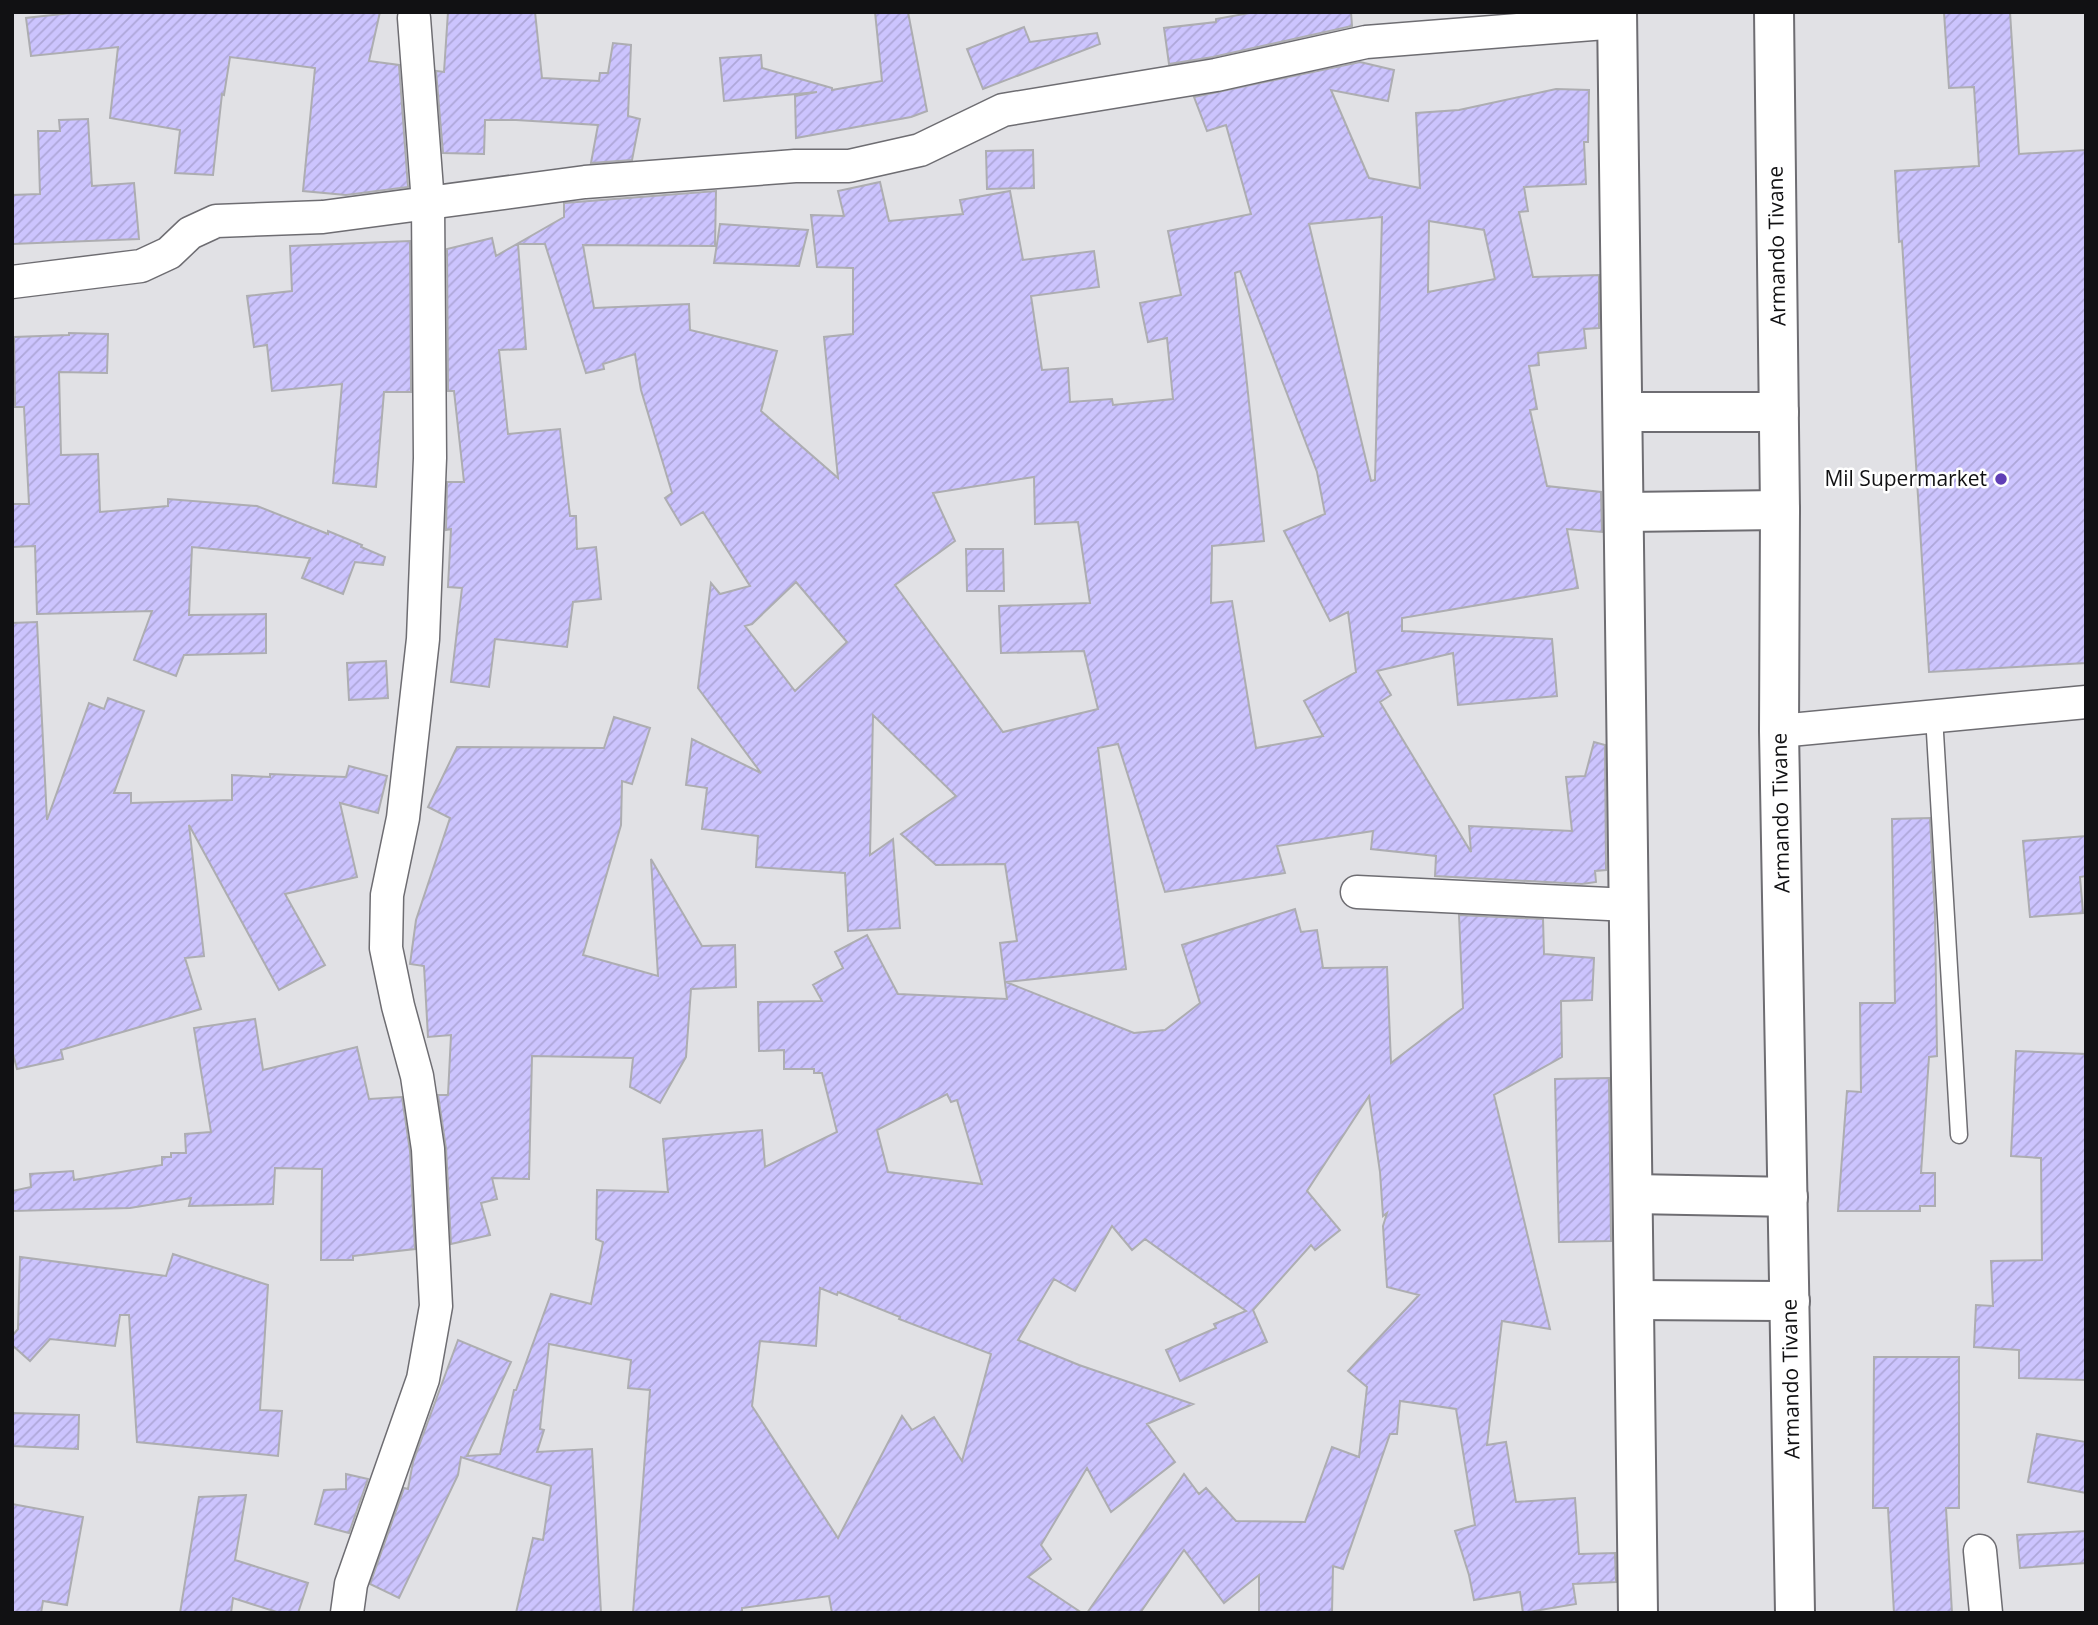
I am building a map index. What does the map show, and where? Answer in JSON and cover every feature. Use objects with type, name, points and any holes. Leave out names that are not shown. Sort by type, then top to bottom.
[{"type":"street","name":"Armando Tivane","points":[[1774,12],[1780,510],[1779,731],[1795,1613]]},
{"type":"street","points":[[12,282],[141,266],[169,253],[190,233],[216,221],[323,217],[585,182],[795,166],[849,166],[920,150],[1003,110],[1216,75],[1366,42],[1617,17],[1638,1613]]},
{"type":"street","points":[[347,1613],[351,1584],[423,1379],[436,1306],[428,1149],[417,1076],[386,948],[387,895],[403,818],[423,639],[430,458],[428,203],[414,18]]},
{"type":"street","points":[[1623,412],[1779,411]]},
{"type":"street","points":[[1625,512],[1780,510]]},
{"type":"street","points":[[1779,731],[2086,702]]},
{"type":"street","points":[[1357,892],[1630,905]]},
{"type":"street","points":[[1633,1194],[1788,1197]]},
{"type":"street","points":[[1635,1300],[1790,1301]]},
{"type":"street","points":[[1980,1551],[1986,1613]]},
{"type":"lane","points":[[1934,716],[1959,1135]]},
{"type":"building","points":[[80,12],[380,12],[369,61],[399,65],[408,187],[346,195],[303,191],[315,68],[230,57],[224,95],[222,94],[213,175],[175,173],[180,130],[110,118],[118,47],[31,56],[26,18]]},
{"type":"building","points":[[448,12],[535,12],[542,78],[599,81],[600,73],[608,73],[613,43],[631,45],[628,116],[640,119],[632,160],[591,163],[598,125],[516,120],[485,120],[484,154],[443,153],[436,71],[444,72]]},
{"type":"building","points":[[875,12],[908,12],[927,111],[911,117],[796,138],[795,96],[817,92],[724,101],[720,58],[761,55],[762,68],[832,90],[882,81]]},
{"type":"building","points":[[1255,12],[1351,12],[1352,26],[1169,64],[1164,28],[1216,22],[1216,19]]},
{"type":"building","name":"Mil Supermarket","points":[[1944,12],[2010,12],[2019,154],[2086,150],[2086,663],[1929,672],[1902,241],[1899,242],[1895,171],[1979,166],[1974,87],[1949,88]]},
{"type":"building","points":[[1024,27],[1030,42],[1097,33],[1100,44],[983,89],[967,49]]},
{"type":"building","points":[[1360,62],[1394,70],[1388,101],[1331,90],[1369,178],[1420,188],[1416,113],[1459,110],[1556,89],[1589,90],[1588,142],[1584,142],[1586,184],[1524,187],[1528,211],[1519,212],[1533,277],[1599,275],[1599,328],[1584,329],[1586,348],[1538,353],[1539,365],[1529,366],[1537,409],[1530,410],[1547,486],[1601,492],[1602,532],[1567,529],[1578,588],[1402,618],[1402,631],[1552,639],[1557,696],[1458,705],[1453,653],[1377,671],[1391,695],[1380,702],[1471,852],[1469,826],[1572,831],[1566,777],[1585,776],[1594,742],[1605,745],[1606,870],[1595,871],[1596,882],[1582,884],[1435,876],[1436,856],[1371,849],[1373,831],[1277,846],[1285,873],[1165,892],[1118,744],[1098,748],[1126,969],[1006,982],[1134,1033],[1165,1030],[1200,1003],[1182,945],[1295,909],[1301,932],[1317,930],[1323,968],[1387,967],[1391,1063],[1463,1008],[1459,915],[1543,919],[1544,954],[1594,958],[1592,1000],[1561,1001],[1562,1057],[1494,1095],[1550,1329],[1502,1321],[1487,1445],[1506,1442],[1516,1502],[1575,1498],[1579,1554],[1615,1553],[1616,1582],[1573,1584],[1576,1604],[1523,1613],[1520,1592],[1474,1600],[1455,1531],[1475,1525],[1456,1409],[1400,1401],[1397,1434],[1390,1434],[1343,1569],[1333,1566],[1332,1613],[1259,1613],[1259,1575],[1224,1603],[1184,1550],[1140,1613],[1087,1613],[1184,1474],[1199,1494],[1206,1488],[1236,1521],[1305,1522],[1332,1447],[1359,1457],[1367,1387],[1348,1371],[1419,1295],[1387,1287],[1383,1226],[1387,1213],[1383,1216],[1380,1172],[1369,1096],[1307,1191],[1340,1230],[1315,1250],[1311,1245],[1253,1310],[1267,1342],[1180,1381],[1166,1350],[1216,1328],[1214,1324],[1246,1311],[1145,1239],[1132,1250],[1112,1226],[1075,1291],[1054,1279],[1018,1340],[1079,1365],[1193,1404],[1147,1424],[1175,1462],[1111,1512],[1087,1468],[1041,1545],[1051,1559],[1028,1577],[1082,1613],[832,1613],[829,1596],[742,1608],[742,1612],[633,1613],[650,1390],[628,1388],[631,1360],[549,1344],[540,1429],[544,1430],[537,1452],[592,1449],[601,1613],[516,1613],[533,1538],[543,1540],[551,1486],[461,1457],[458,1475],[399,1598],[370,1584],[404,1488],[408,1489],[413,1462],[458,1340],[511,1362],[467,1456],[500,1454],[514,1390],[551,1294],[591,1304],[603,1242],[596,1239],[597,1190],[668,1192],[663,1139],[762,1130],[765,1167],[837,1132],[822,1073],[814,1073],[814,1069],[784,1069],[784,1050],[759,1051],[758,1002],[822,1001],[813,985],[843,968],[835,952],[867,935],[898,994],[1007,999],[1000,943],[1017,941],[1005,864],[936,865],[901,834],[956,796],[873,715],[870,855],[893,839],[900,928],[848,931],[845,873],[756,867],[758,836],[702,829],[707,788],[686,785],[692,739],[761,773],[698,688],[711,583],[720,594],[750,586],[703,512],[681,525],[665,498],[672,493],[641,390],[635,354],[603,364],[604,369],[586,373],[545,244],[518,244],[526,349],[499,350],[508,434],[560,429],[570,516],[576,516],[577,549],[596,547],[601,599],[573,602],[567,647],[495,639],[489,687],[451,682],[462,588],[448,587],[451,529],[446,530],[447,482],[464,482],[454,391],[448,391],[447,249],[492,238],[496,256],[564,217],[564,203],[716,191],[715,246],[583,245],[594,308],[689,304],[690,330],[777,351],[761,411],[838,478],[824,337],[853,334],[853,268],[817,267],[811,215],[844,216],[838,191],[880,182],[889,221],[963,214],[960,200],[1010,191],[1023,260],[1094,251],[1099,287],[1031,296],[1042,370],[1068,368],[1070,402],[1112,399],[1113,405],[1173,399],[1167,338],[1148,342],[1140,303],[1181,295],[1168,231],[1251,214],[1226,125],[1207,131],[1194,97]],"holes":[[[1382,217],[1375,480],[1371,481],[1309,224]],[[1429,221],[1484,230],[1495,279],[1428,292]],[[1240,271],[1317,472],[1325,514],[1284,531],[1330,621],[1348,612],[1356,672],[1304,701],[1323,736],[1256,748],[1232,601],[1211,603],[1212,546],[1264,541],[1235,273]],[[1034,477],[1035,524],[1078,522],[1090,603],[999,606],[1001,653],[1084,651],[1098,709],[1003,732],[895,585],[955,541],[933,493]],[[796,582],[847,642],[795,691],[745,626],[752,624]],[[947,1094],[951,1102],[957,1100],[982,1184],[888,1172],[877,1130]],[[820,1288],[837,1295],[838,1292],[900,1317],[899,1319],[991,1354],[962,1461],[934,1417],[912,1430],[902,1416],[838,1538],[752,1406],[760,1341],[816,1346]]]},
{"type":"building","points":[[88,119],[92,186],[134,183],[139,239],[12,244],[12,195],[40,194],[38,131],[60,131],[59,120]]},
{"type":"building","points":[[1033,150],[1034,188],[987,189],[986,151]]},
{"type":"building","points":[[720,224],[808,230],[799,266],[714,263]]},
{"type":"building","points":[[410,241],[411,392],[384,392],[376,487],[333,483],[342,384],[272,391],[267,345],[254,347],[247,296],[292,291],[290,246]]},
{"type":"building","points":[[69,333],[108,334],[107,373],[59,372],[61,455],[98,454],[100,512],[168,506],[168,499],[257,506],[362,545],[361,547],[385,557],[383,565],[355,562],[343,594],[302,578],[310,558],[192,547],[189,615],[266,614],[266,653],[184,655],[176,676],[134,660],[152,611],[37,614],[35,546],[12,547],[12,504],[29,504],[24,407],[15,407],[14,337]]},
{"type":"building","points":[[966,549],[1003,549],[1004,591],[967,591]]},
{"type":"building","points":[[37,622],[47,820],[89,703],[104,709],[108,698],[144,711],[114,793],[131,793],[131,803],[232,800],[232,775],[346,777],[349,766],[387,776],[378,813],[340,803],[357,877],[285,894],[325,965],[279,990],[189,825],[204,956],[185,958],[201,1009],[61,1050],[63,1059],[17,1069],[12,1050],[12,623]]},
{"type":"building","points":[[386,661],[388,698],[349,700],[347,663]]},
{"type":"building","points":[[614,717],[650,728],[632,784],[622,781],[621,825],[583,955],[658,976],[651,859],[702,946],[735,945],[736,987],[691,989],[686,1057],[660,1103],[630,1087],[633,1058],[532,1056],[529,1179],[492,1178],[497,1199],[481,1203],[490,1235],[451,1244],[446,1148],[438,1095],[448,1095],[451,1035],[428,1037],[424,966],[410,964],[416,920],[450,818],[428,807],[457,747],[604,748]]},
{"type":"building","points":[[1930,818],[1935,914],[1937,1056],[1929,1057],[1921,1173],[1935,1173],[1935,1206],[1920,1206],[1920,1211],[1838,1211],[1847,1091],[1861,1092],[1860,1003],[1895,1003],[1892,819]]},
{"type":"building","points":[[2086,836],[2086,876],[2080,877],[2083,913],[2030,917],[2023,841]]},
{"type":"building","points":[[255,1019],[263,1070],[357,1047],[369,1099],[402,1097],[410,1151],[415,1249],[353,1256],[353,1260],[321,1260],[322,1169],[275,1168],[273,1204],[189,1206],[191,1198],[130,1208],[12,1211],[12,1191],[31,1187],[30,1174],[73,1171],[74,1180],[162,1165],[162,1157],[171,1157],[171,1153],[186,1153],[185,1134],[211,1132],[194,1028]]},
{"type":"building","points":[[2016,1051],[2086,1054],[2086,1380],[2019,1378],[2019,1350],[1974,1347],[1976,1305],[1993,1306],[1991,1261],[2042,1260],[2041,1158],[2011,1156]]},
{"type":"building","points":[[1609,1078],[1611,1241],[1559,1242],[1555,1079]]},
{"type":"building","points":[[173,1254],[268,1285],[260,1410],[282,1411],[278,1456],[137,1442],[129,1315],[120,1315],[115,1346],[50,1339],[30,1361],[12,1345],[12,1336],[18,1329],[20,1257],[166,1276]]},
{"type":"building","points":[[1874,1357],[1959,1357],[1959,1508],[1946,1508],[1952,1613],[1894,1613],[1888,1508],[1873,1508]]},
{"type":"building","points":[[12,1413],[79,1415],[78,1449],[12,1446]]},
{"type":"building","points":[[2037,1434],[2086,1442],[2086,1493],[2028,1482]]},
{"type":"building","points":[[346,1474],[368,1479],[349,1533],[315,1524],[324,1490],[346,1489]]},
{"type":"building","points":[[246,1495],[235,1560],[308,1583],[298,1613],[280,1613],[233,1598],[231,1613],[180,1613],[199,1497]]},
{"type":"building","points":[[12,1504],[83,1517],[67,1605],[43,1601],[41,1613],[12,1613]]},
{"type":"building","points":[[2086,1531],[2086,1563],[2020,1568],[2017,1535]]},
{"type":"place","name":"Mil Supermarket","points":[[2001,479]]}]
